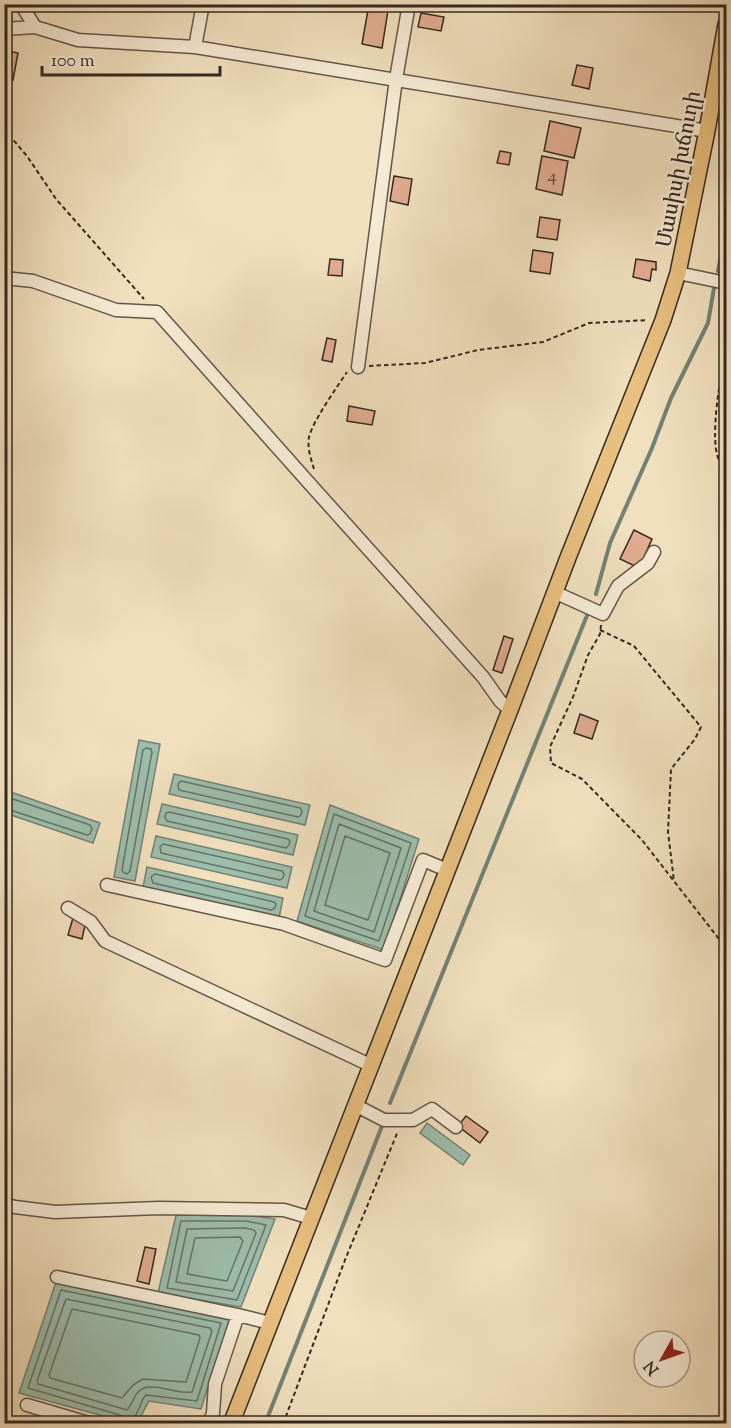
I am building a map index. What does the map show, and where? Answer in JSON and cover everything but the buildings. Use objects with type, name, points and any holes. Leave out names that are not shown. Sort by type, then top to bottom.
[{"type":"main road","name":"Մասիսի խճուղի","points":[[231,1424],[554,592],[663,320],[678,273],[726,24]]},
{"type":"street","points":[[21,4],[35,27]]},
{"type":"street","points":[[195,47],[203,4]]},
{"type":"street","points":[[358,367],[396,79],[409,4]]},
{"type":"street","points":[[4,29],[35,27],[78,40],[195,47],[707,131]]},
{"type":"street","points":[[678,273],[726,283]]},
{"type":"street","points":[[4,278],[33,281],[116,310],[157,312],[510,710]]},
{"type":"street","points":[[554,592],[603,614],[618,585],[648,563],[654,552]]},
{"type":"street","points":[[107,885],[284,924],[385,960],[423,860],[447,870]]},
{"type":"street","points":[[68,908],[91,922],[105,941],[370,1065]]},
{"type":"street","points":[[355,1105],[384,1120],[413,1120],[432,1108],[456,1127]]},
{"type":"street","points":[[4,1204],[15,1208],[56,1212],[159,1208],[284,1210],[311,1218]]},
{"type":"street","points":[[57,1277],[270,1323]]},
{"type":"street","points":[[209,1424],[213,1413],[215,1384],[238,1315]]},
{"type":"street","points":[[27,1405],[92,1424]]},
{"type":"path","points":[[4,129],[27,156],[56,199],[157,312]]},
{"type":"path","points":[[312,485],[314,472],[308,450],[309,436],[346,372],[358,367],[425,363],[478,350],[543,342],[589,323],[663,320]]},
{"type":"path","points":[[726,351],[716,408],[716,441],[719,460],[726,468]]},
{"type":"path","points":[[603,614],[600,630],[550,747],[551,763],[582,779],[642,840],[726,948]]},
{"type":"path","points":[[600,630],[634,646],[700,727],[695,739],[671,769],[668,832],[675,882]]},
{"type":"path","points":[[283,1424],[345,1260],[402,1120]]},
{"type":"water","points":[[139,740],[160,744],[135,881],[114,877]]},
{"type":"water","points":[[174,774],[310,805],[305,825],[169,794]]},
{"type":"water","points":[[5,790],[100,823],[93,843],[5,813]]},
{"type":"water","points":[[162,804],[298,835],[293,855],[157,824]]},
{"type":"water","points":[[330,805],[419,839],[384,950],[297,921]]},
{"type":"water","points":[[156,836],[292,867],[287,888],[151,857]]},
{"type":"water","points":[[147,867],[283,898],[279,918],[143,887]]},
{"type":"water","points":[[427,1123],[470,1155],[463,1165],[420,1133]]},
{"type":"water","points":[[176,1215],[247,1215],[275,1219],[241,1307],[158,1293]]},
{"type":"water","points":[[56,1282],[230,1318],[201,1409],[149,1401],[137,1423],[129,1423],[19,1393]]},
{"type":"waterway","points":[[718,271],[726,228]]},
{"type":"waterway","points":[[596,594],[610,543],[652,448],[671,398],[708,323],[714,288]]},
{"type":"waterway","points":[[390,1103],[588,613]]},
{"type":"waterway","points":[[265,1424],[382,1126]]}]
